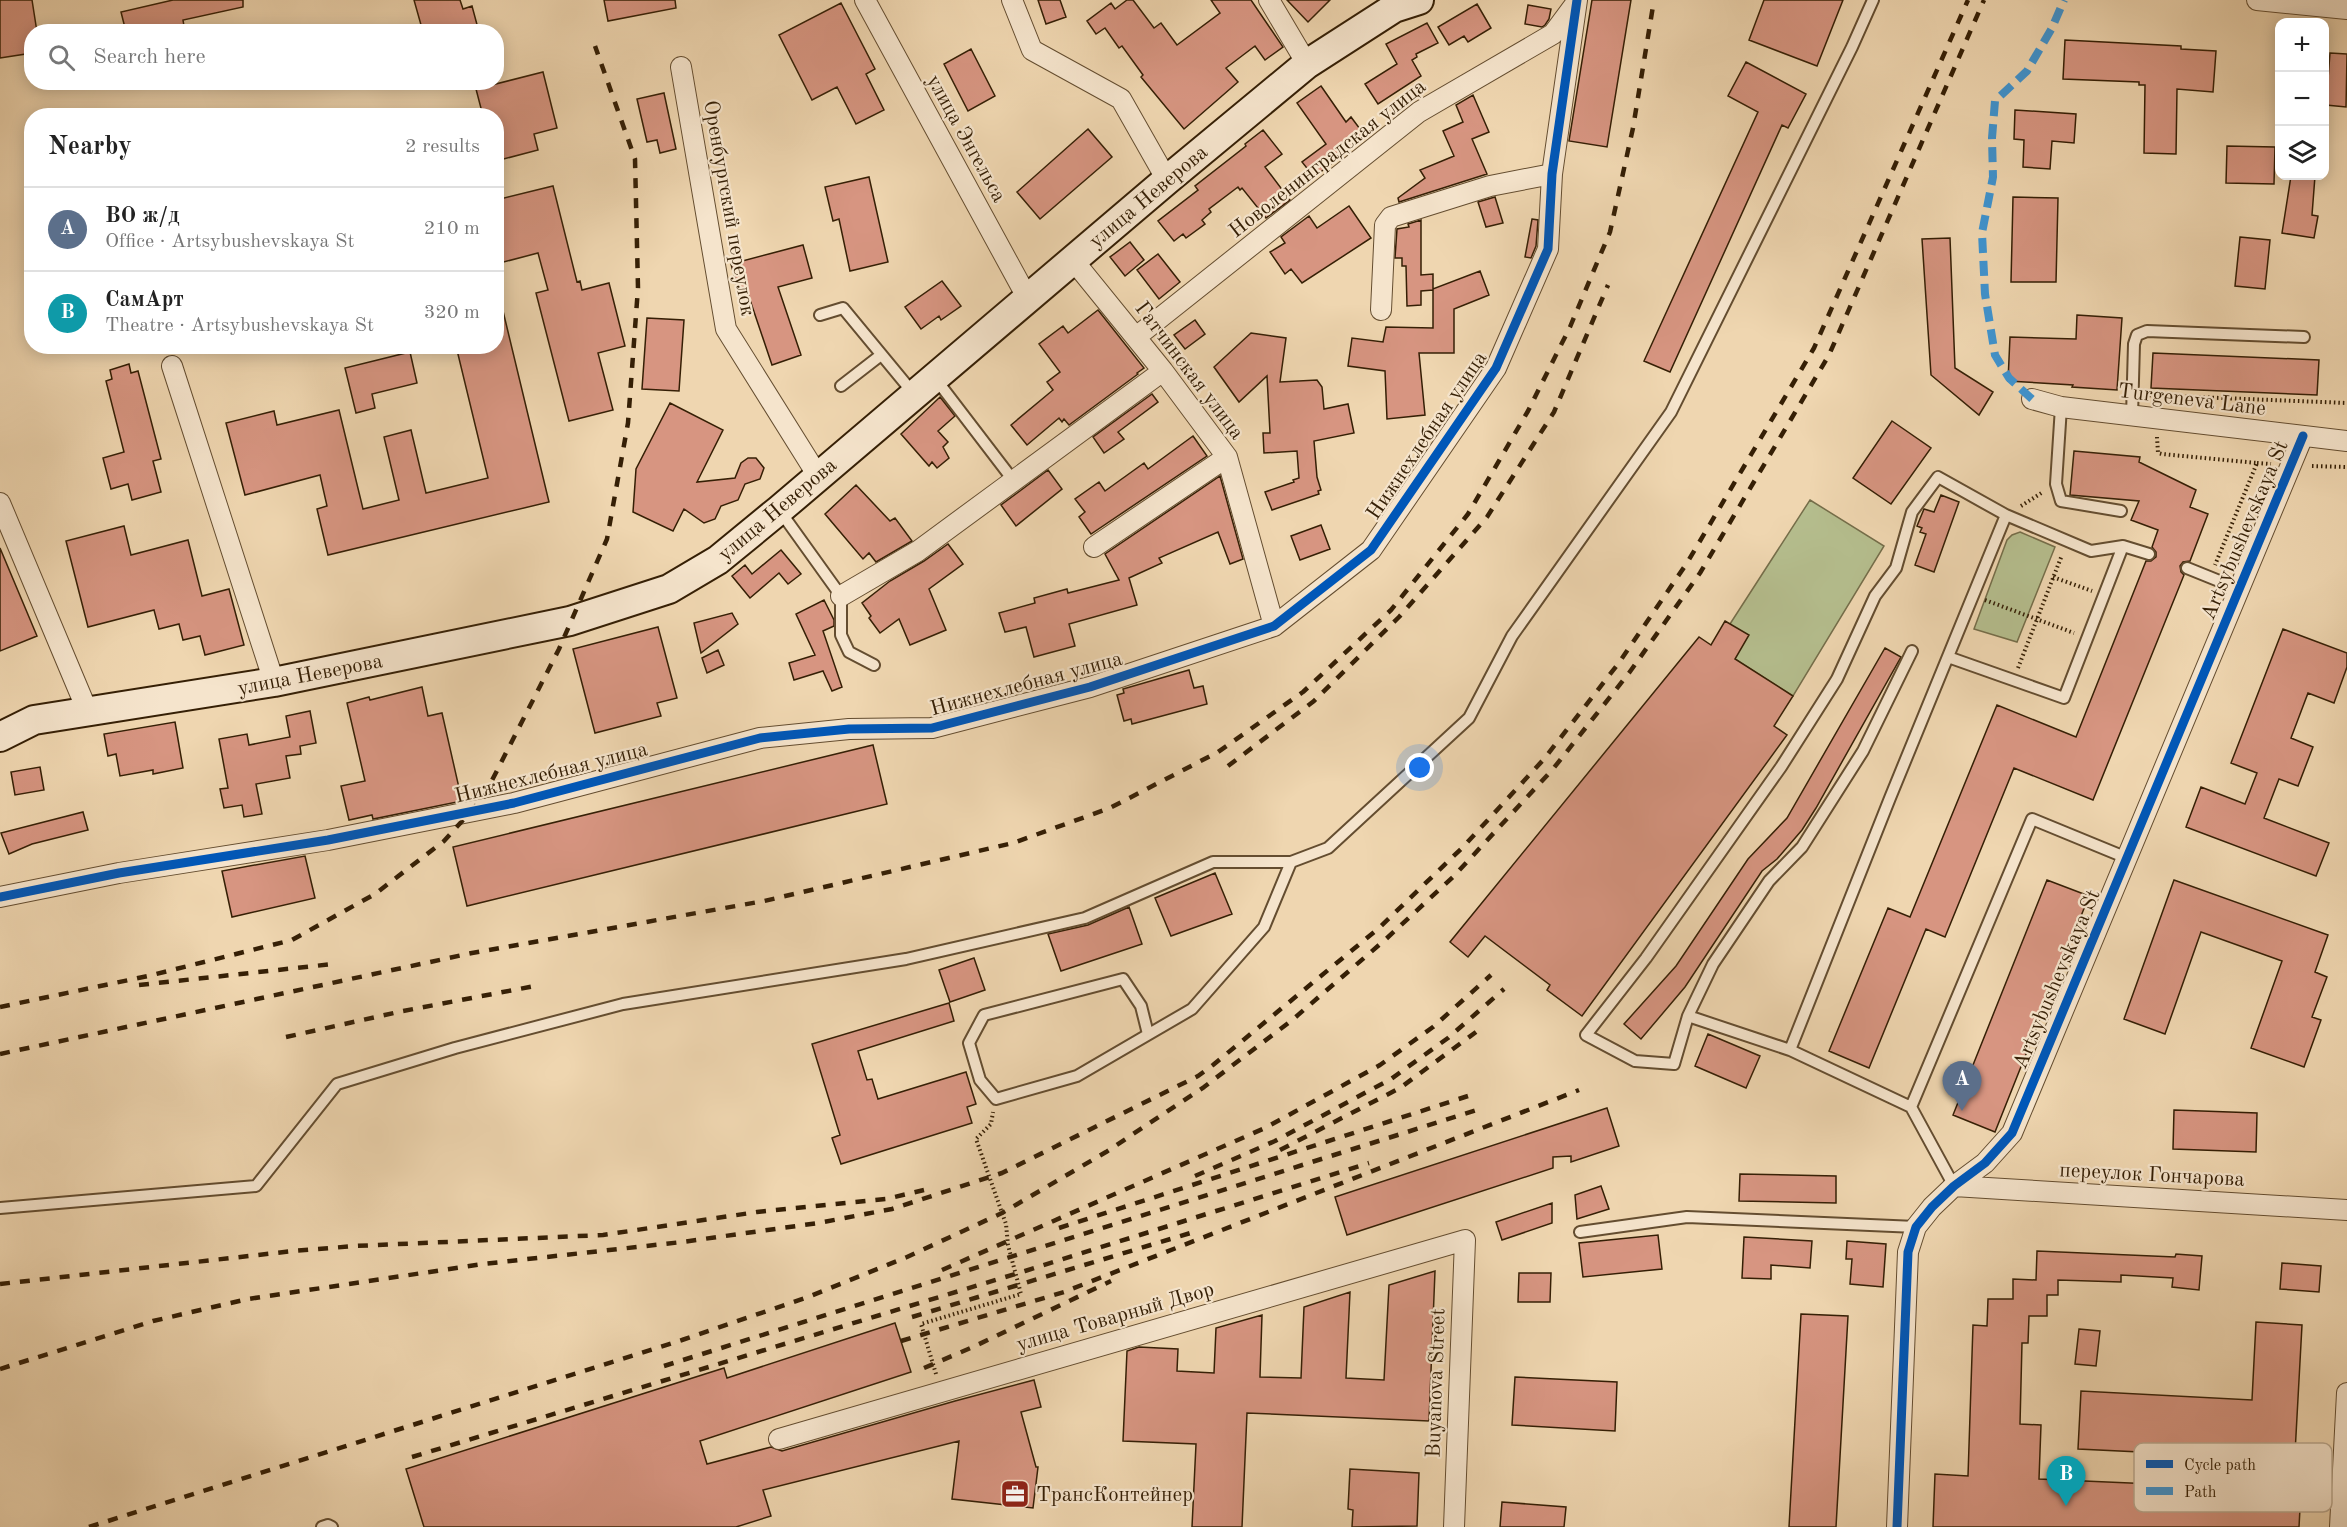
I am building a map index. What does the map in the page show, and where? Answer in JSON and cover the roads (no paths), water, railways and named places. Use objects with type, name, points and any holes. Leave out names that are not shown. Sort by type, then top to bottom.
[{"type":"street","name":"улица Энгельса","points":[[865,0],[1028,299]]},
{"type":"street","points":[[1012,0],[1032,50],[1121,99],[1167,180]]},
{"type":"street","points":[[1269,0],[1307,64]]},
{"type":"street","name":"улица Неверова","points":[[0,737],[34,720],[274,682],[570,621],[669,589],[718,560],[779,510],[1307,64],[1394,8],[1419,0]]},
{"type":"street","points":[[2257,0],[2347,9]]},
{"type":"street","name":"Нижнехлебная улица","points":[[0,897],[119,873],[328,840],[514,803],[760,738],[849,729],[932,728],[1090,687],[1274,626],[1371,550],[1496,368],[1548,249],[1552,174],[1577,1]]},
{"type":"street","name":"Новоленинградская улица","points":[[1136,337],[1419,112],[1553,34],[1577,1]]},
{"type":"street","name":"Оренбургский переулок","points":[[681,67],[726,329],[818,476]]},
{"type":"street","points":[[1381,310],[1385,225],[1391,217],[1490,186],[1552,174]]},
{"type":"street","name":"Гатчинская улица","points":[[1073,260],[1163,371],[1227,457],[1274,626]]},
{"type":"street","points":[[172,366],[274,682]]},
{"type":"street","points":[[841,596],[918,551],[1163,371]]},
{"type":"street","name":"Turgeneva Lane","points":[[2032,399],[2061,407],[2347,441]]},
{"type":"street","name":"Artsybushevskaya St","points":[[1897,1527],[1908,1252],[1916,1227],[1932,1207],[1954,1186],[1985,1163],[2012,1133],[2303,436]]},
{"type":"street","points":[[1094,547],[1227,457]]},
{"type":"street","points":[[0,503],[87,711]]},
{"type":"street","name":"переулок Гончарова","points":[[1954,1186],[2347,1210]]},
{"type":"street","name":"улица Товарный Двор","points":[[779,1439],[1465,1240]]},
{"type":"street","name":"Buyanova Street","points":[[1454,1527],[1465,1240]]},
{"type":"street","points":[[2340,1527],[2347,1393]]},
{"type":"lane","points":[[0,1208],[256,1186],[337,1084],[454,1048],[623,1004],[906,959],[1085,918],[1213,862],[1291,862],[1328,848],[1469,718],[1512,636],[1671,412],[1852,47],[1873,0]]},
{"type":"lane","points":[[820,315],[843,308],[881,354],[924,386],[1013,480]]},
{"type":"lane","points":[[2132,416],[2134,344],[2137,335],[2146,331],[2304,337]]},
{"type":"lane","points":[[841,387],[881,354]]},
{"type":"lane","points":[[2061,407],[2056,484],[2061,501],[2121,511]]},
{"type":"lane","points":[[1912,651],[1863,751],[1802,847],[1769,881],[1713,964],[1688,1016],[1674,1064],[1635,1062],[1586,1035],[1646,957],[1781,767],[1837,678],[1875,596],[1896,568],[1912,512],[1938,477],[2006,515],[2091,551],[2123,546],[2149,555]]},
{"type":"lane","points":[[779,510],[841,596],[841,635],[849,652],[874,665]]},
{"type":"lane","points":[[1790,1050],[2006,515]]},
{"type":"lane","points":[[1948,657],[2064,698],[2123,546]]},
{"type":"lane","points":[[2187,568],[2239,589]]},
{"type":"lane","points":[[1911,1107],[2032,819],[2127,858]]},
{"type":"lane","points":[[1148,1034],[1141,1006],[1123,979],[984,1015],[969,1043],[980,1080],[996,1100],[1077,1076],[1192,1009],[1264,927],[1291,862]]},
{"type":"lane","points":[[1688,1016],[1790,1050],[1911,1107],[1954,1186]]},
{"type":"lane","points":[[1580,1232],[1687,1217],[1916,1227]]},
{"type":"lane","points":[[322,1527],[328,1525],[332,1527]]},
{"type":"railway","points":[[0,1054],[472,953],[764,901],[1013,843],[1110,808],[1218,752],[1303,692],[1391,610],[1468,514],[1528,411],[1570,327],[1610,232],[1633,128],[1654,0]]},
{"type":"railway","points":[[0,1369],[153,1321],[248,1299],[483,1264],[682,1242],[818,1223],[892,1209],[1002,1173],[1198,1076],[1379,928],[1463,847],[1544,759],[1618,664],[1687,563],[1814,348],[1968,0]]},
{"type":"railway","points":[[89,1527],[682,1340],[808,1297],[907,1257],[1002,1213],[1106,1152],[1204,1087],[1291,1021],[1386,939],[1454,876],[1553,769],[1629,673],[1700,573],[1829,355],[1984,0]]},
{"type":"railway","points":[[0,1007],[148,976],[292,940],[375,894],[444,841],[483,798],[559,649],[607,539],[628,423],[638,288],[635,159],[595,46]]},
{"type":"railway","points":[[1228,766],[1314,701],[1399,617],[1487,517],[1554,412],[1608,285]]},
{"type":"railway","points":[[139,985],[333,964]]},
{"type":"railway","points":[[942,1270],[1265,1128],[1380,1065],[1433,1027],[1491,975]]},
{"type":"railway","points":[[286,1037],[403,1011],[540,985]]},
{"type":"railway","points":[[1195,1176],[1275,1141],[1391,1079],[1448,1038],[1504,989]]},
{"type":"railway","points":[[1280,1150],[1400,1088],[1476,1032]]},
{"type":"railway","points":[[901,1341],[1064,1292],[1579,1090]]},
{"type":"railway","points":[[1059,1228],[1468,1096]]},
{"type":"railway","points":[[664,1366],[1477,1110]]},
{"type":"railway","points":[[412,1457],[1025,1271],[1369,1163]]},
{"type":"railway","points":[[0,1284],[293,1251],[603,1235],[757,1212],[886,1199],[924,1190]]},
{"type":"railway","points":[[912,1317],[1197,1231]]},
{"type":"railway","points":[[924,1368],[1111,1281]]},
{"type":"place","name":"ВО ж/д","points":[[1962,1111]]},
{"type":"place","name":"ТрансКонтейнер","points":[[1015,1494]]},
{"type":"place","name":"СамАрт","points":[[2066,1506]]}]
